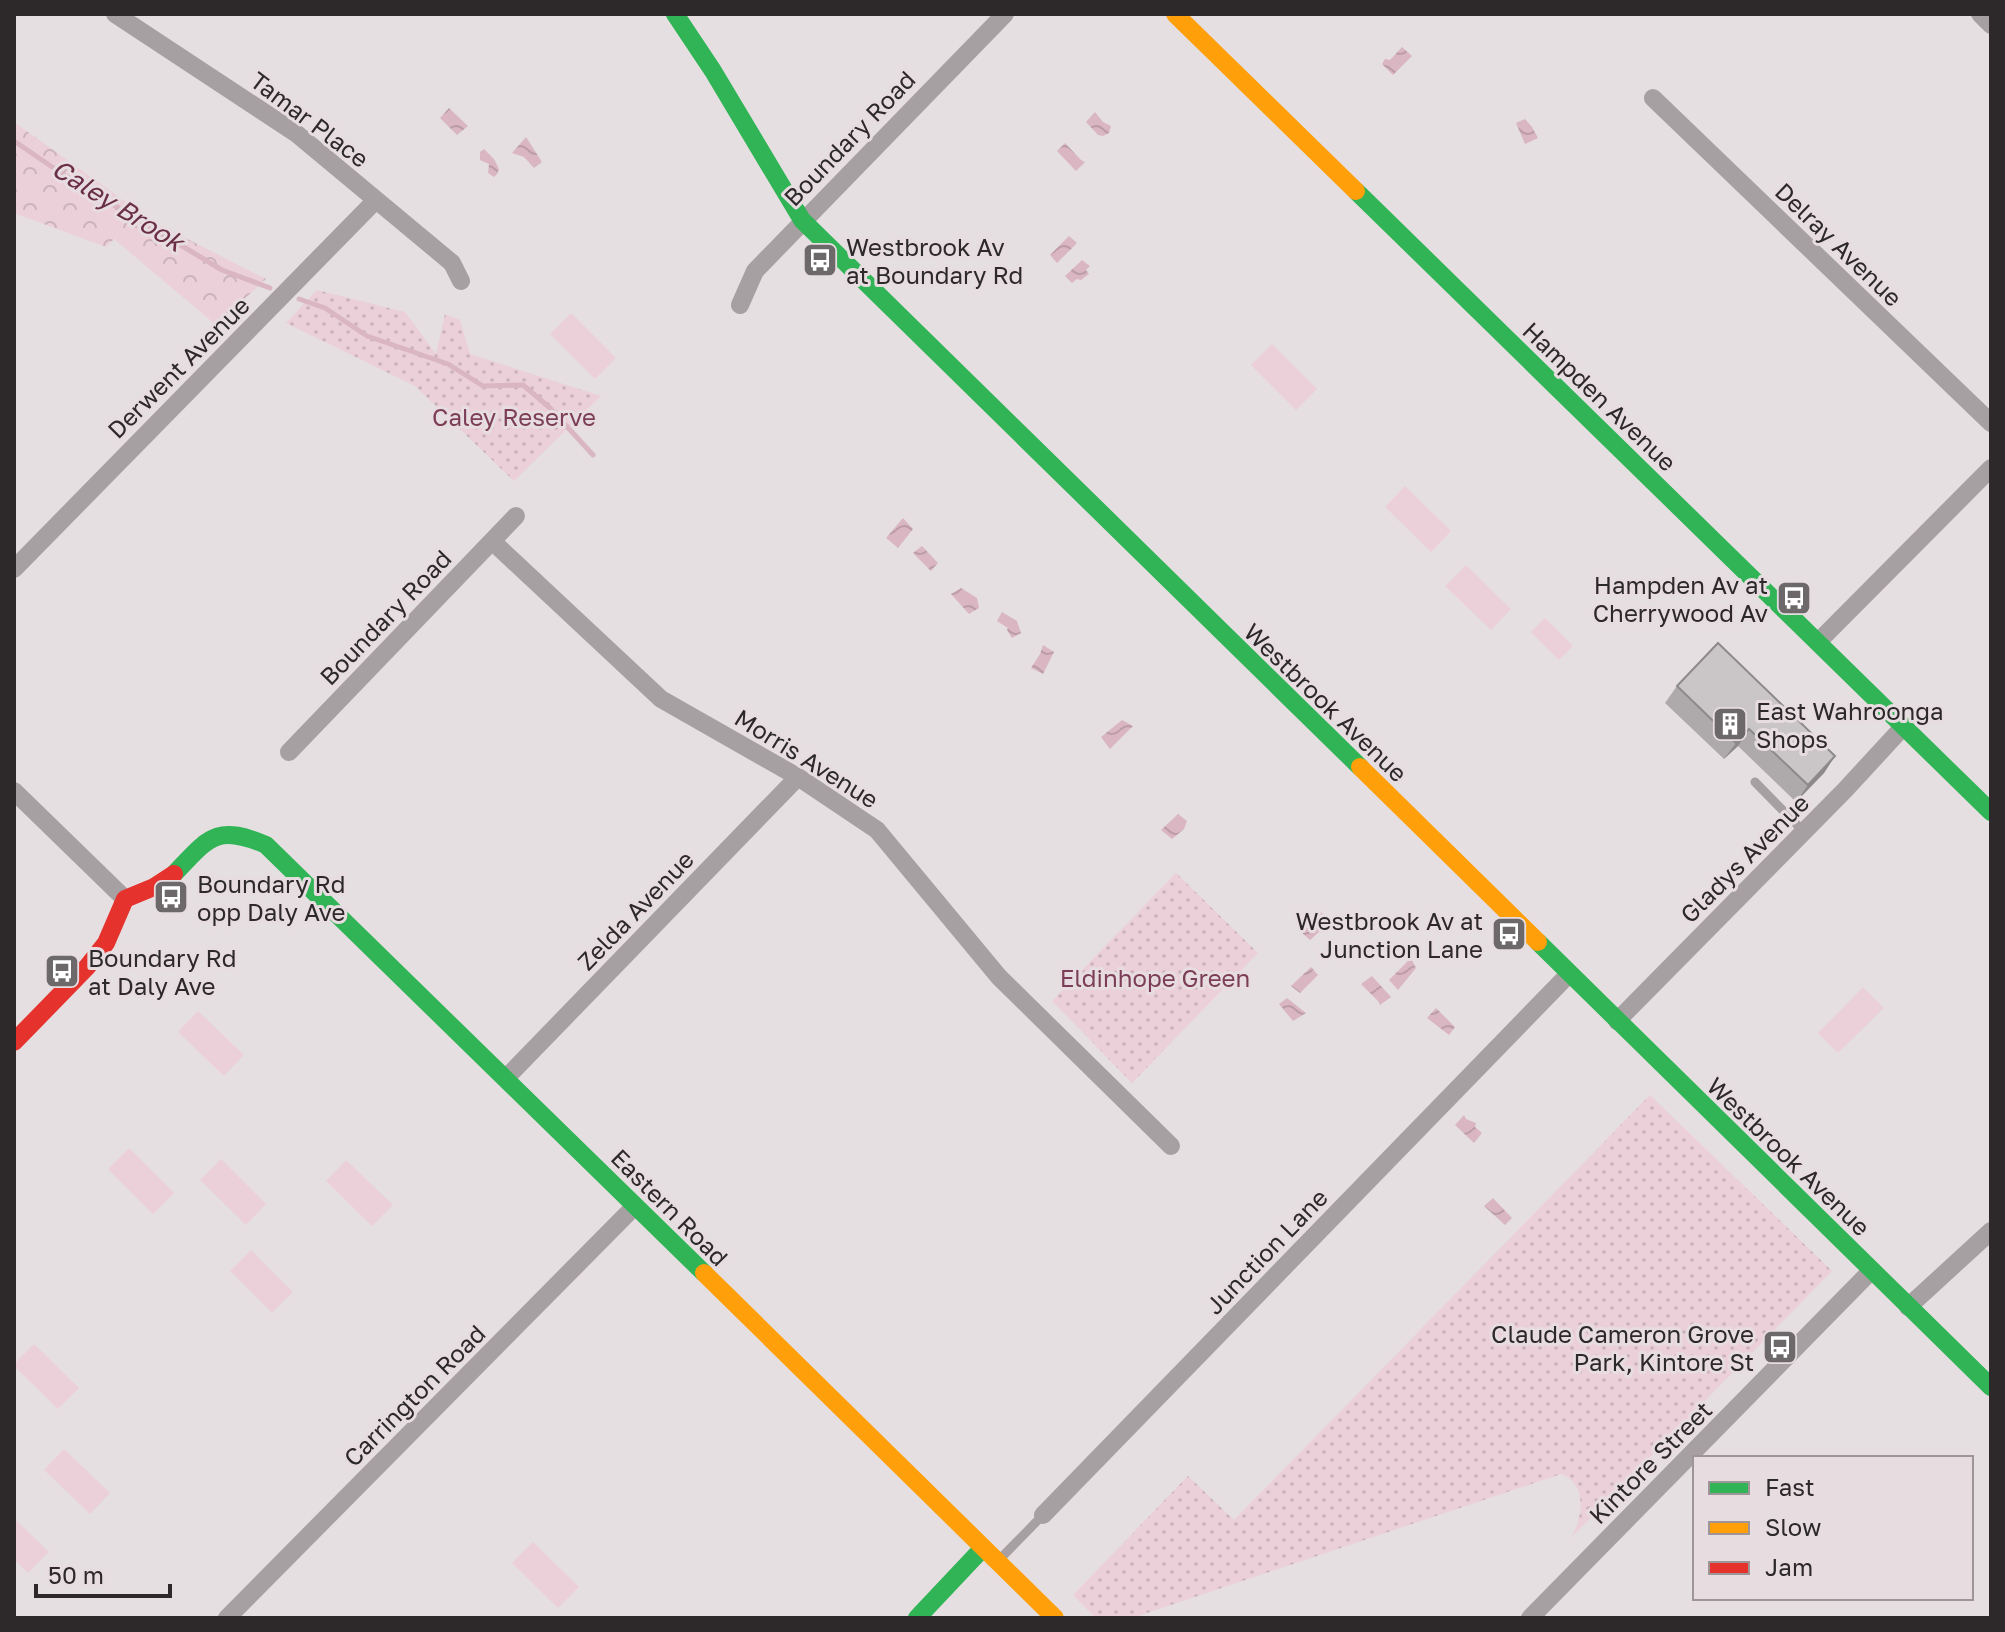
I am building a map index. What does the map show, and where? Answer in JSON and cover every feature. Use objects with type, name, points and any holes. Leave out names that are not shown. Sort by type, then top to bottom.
[{"type":"street","name":"Tamar Place","points":[[115,14],[297,134],[452,263],[461,281]]},
{"type":"street","name":"Westbrook Avenue","points":[[675,14],[713,71],[802,220],[1991,1387]]},
{"type":"street","name":"Boundary Road","points":[[740,305],[755,271],[1005,14]]},
{"type":"street","name":"Hampden Avenue","points":[[1175,14],[1991,812]]},
{"type":"street","points":[[1980,14],[1991,25]]},
{"type":"street","name":"Delray Avenue","points":[[1653,98],[1991,423]]},
{"type":"street","name":"Derwent Avenue","points":[[14,569],[376,200]]},
{"type":"street","points":[[1818,642],[1991,468]]},
{"type":"street","name":"Boundary Road","points":[[289,752],[516,516]]},
{"type":"street","name":"Morris Avenue","points":[[492,541],[661,699],[798,777],[877,830],[999,977],[1171,1146]]},
{"type":"street","name":"Gladys Avenue","points":[[1617,1021],[1904,726]]},
{"type":"street","name":"Zelda Avenue","points":[[506,1078],[798,777]]},
{"type":"street","points":[[14,791],[125,899],[106,943],[97,955],[14,1042]]},
{"type":"street","name":"Eastern Road","points":[[125,899],[148,891],[170,877],[203,843],[226,834],[247,836],[266,845],[1055,1618]]},
{"type":"street","name":"Junction Lane","points":[[1043,1515],[1569,974]]},
{"type":"street","name":"Carrington Road","points":[[227,1618],[635,1206]]},
{"type":"street","points":[[1908,1307],[1991,1231]]},
{"type":"street","name":"Kintore Street","points":[[1530,1618],[1871,1271]]},
{"type":"street","points":[[917,1618],[983,1548]]},
{"type":"lane","points":[[1755,782],[1804,832]]},
{"type":"lane","name":"Junction Lane","points":[[997,1562],[1043,1515]]},
{"type":"green space","points":[[14,122],[154,222],[266,279],[216,325],[114,239],[106,247],[14,213]]},
{"type":"green space","name":"Caley Reserve","points":[[317,290],[405,312],[436,354],[445,314],[460,320],[470,354],[601,396],[514,481],[415,386],[286,323]]},
{"type":"green space","points":[[571,313],[616,358],[595,379],[550,334]]},
{"type":"green space","points":[[1272,344],[1317,389],[1296,410],[1251,365]]},
{"type":"green space","points":[[1405,486],[1451,531],[1431,552],[1385,507]]},
{"type":"green space","points":[[1466,565],[1511,609],[1491,630],[1445,586]]},
{"type":"green space","points":[[1545,618],[1573,646],[1559,660],[1531,632]]},
{"type":"green space","name":"Eldinhope Green","points":[[1176,873],[1258,953],[1132,1083],[1052,1001]]},
{"type":"green space","points":[[1863,987],[1884,1008],[1838,1053],[1818,1033]]},
{"type":"green space","points":[[198,1011],[244,1055],[224,1076],[178,1032]]},
{"type":"green space","points":[[1650,1095],[1832,1271],[1571,1538],[1581,1502],[1576,1485],[1561,1474],[1138,1618],[1096,1618],[1073,1595],[1188,1476],[1234,1520]]},
{"type":"green space","points":[[129,1148],[174,1193],[153,1214],[108,1169]]},
{"type":"green space","points":[[221,1159],[266,1204],[246,1225],[200,1180]]},
{"type":"green space","points":[[346,1160],[393,1205],[372,1226],[326,1181]]},
{"type":"green space","points":[[251,1250],[293,1292],[272,1313],[230,1271]]},
{"type":"green space","points":[[34,1344],[79,1388],[58,1409],[14,1366]]},
{"type":"green space","points":[[64,1449],[110,1493],[90,1514],[44,1470]]},
{"type":"green space","points":[[14,1518],[49,1552],[28,1573],[14,1559]]},
{"type":"green space","points":[[533,1542],[579,1587],[558,1608],[512,1563]]},
{"type":"water","points":[[1402,47],[1412,56],[1393,75],[1382,64]]},
{"type":"water","points":[[449,108],[468,126],[457,135],[440,118]]},
{"type":"water","points":[[1095,112],[1111,126],[1109,133],[1103,136],[1098,135],[1086,122]]},
{"type":"water","points":[[1525,119],[1538,138],[1525,144],[1516,123]]},
{"type":"water","points":[[526,137],[542,162],[534,168],[524,157],[512,153]]},
{"type":"water","points":[[1065,143],[1085,162],[1076,171],[1057,151]]},
{"type":"water","points":[[484,149],[499,169],[494,177],[488,173],[489,164],[480,160],[480,152]]},
{"type":"water","points":[[1069,236],[1077,243],[1057,263],[1050,255]]},
{"type":"water","points":[[1082,260],[1090,266],[1086,270],[1089,274],[1072,283],[1065,276]]},
{"type":"water","points":[[903,518],[913,529],[898,548],[886,538]]},
{"type":"water","points":[[922,546],[938,563],[931,571],[913,553]]},
{"type":"water","points":[[961,588],[977,598],[979,608],[969,614],[951,594]]},
{"type":"water","points":[[1002,612],[1017,621],[1021,633],[1012,638],[1008,628],[997,621]]},
{"type":"water","points":[[1043,645],[1054,652],[1043,674],[1031,668]]},
{"type":"water","points":[[1122,720],[1133,726],[1110,749],[1101,737]]},
{"type":"water","points":[[1178,814],[1187,821],[1184,829],[1172,839],[1161,830]]},
{"type":"water","points":[[1320,911],[1330,922],[1310,940],[1300,931]]},
{"type":"water","points":[[1411,958],[1416,968],[1398,990],[1389,980]]},
{"type":"water","points":[[1311,967],[1318,975],[1300,993],[1291,986]]},
{"type":"water","points":[[1372,976],[1391,997],[1380,1005],[1361,984]]},
{"type":"water","points":[[1287,998],[1306,1013],[1293,1021],[1279,1004]]},
{"type":"water","points":[[1436,1008],[1455,1027],[1449,1035],[1427,1018]]},
{"type":"water","points":[[1464,1115],[1476,1123],[1475,1127],[1482,1133],[1474,1143],[1455,1125]]},
{"type":"water","points":[[1493,1198],[1512,1218],[1505,1225],[1484,1206]]},
{"type":"building","points":[[1718,643],[1835,756],[1808,785],[1749,729],[1736,743],[1677,686]]},
{"type":"waterway","name":"Caley Brook","points":[[14,141],[64,175],[222,270],[270,288]]},
{"type":"waterway","points":[[299,299],[325,308],[367,336],[448,364],[483,386],[523,385],[550,408],[593,455]]},
{"type":"traffic: fast","points":[[675,14],[713,71],[802,220],[1360,767]]},
{"type":"traffic: fast","points":[[1356,191],[1991,812]]},
{"type":"traffic: fast","points":[[174,874],[205,844],[223,835],[249,838],[266,845],[704,1273]]},
{"type":"traffic: fast","points":[[1538,942],[1991,1387]]},
{"type":"traffic: fast","points":[[917,1618],[983,1548]]},
{"type":"traffic: slow","points":[[1175,14],[1356,191]]},
{"type":"traffic: slow","points":[[1360,767],[1538,942]]},
{"type":"traffic: slow","points":[[704,1273],[1055,1618]]},
{"type":"traffic: jam","points":[[14,1042],[87,967],[106,943],[125,899],[154,887],[174,874]]},
{"type":"place","name":"Westbrook Av at Boundary Rd","points":[[820,260]]},
{"type":"place","name":"Hampden Av at Cherrywood Av","points":[[1794,598]]},
{"type":"place","name":"East Wahroonga Shops","points":[[1730,724]]},
{"type":"place","name":"Boundary Rd opp Daly Ave","points":[[171,897]]},
{"type":"place","name":"Westbrook Av at Junction Lane","points":[[1509,934]]},
{"type":"place","name":"Boundary Rd at Daly Ave","points":[[62,971]]},
{"type":"place","name":"Claude Cameron Grove Park, Kintore St","points":[[1780,1347]]}]
